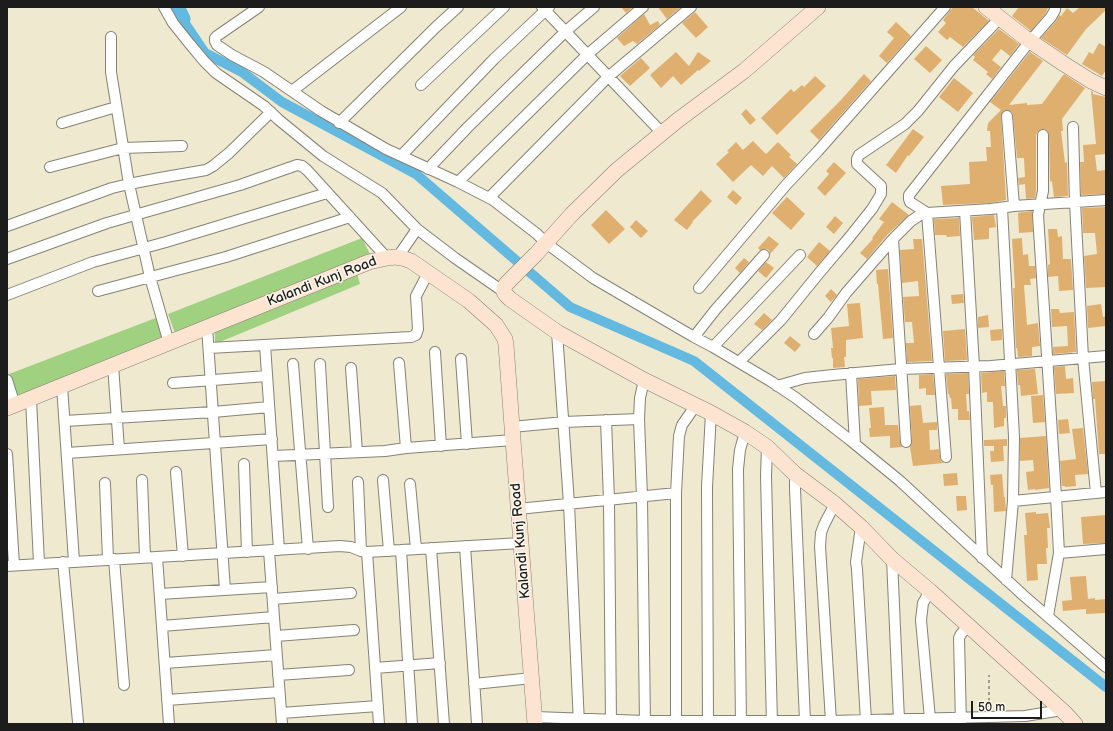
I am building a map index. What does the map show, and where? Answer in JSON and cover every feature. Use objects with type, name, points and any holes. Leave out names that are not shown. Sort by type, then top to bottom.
[{"type":"street","points":[[164,7],[177,28],[204,61],[216,73],[271,112],[323,156],[382,193],[417,229],[455,258],[504,292],[557,332],[644,380],[711,413],[745,432],[767,447],[795,474],[835,504],[861,527],[892,559],[930,591],[1070,719]]},
{"type":"street","points":[[258,7],[215,38],[215,41],[221,48],[232,56],[264,72],[339,123],[386,149],[489,198],[537,234],[541,249],[739,362],[806,406],[855,444],[911,491],[1006,580],[1106,667]]},
{"type":"street","points":[[292,91],[401,7]]},
{"type":"street","points":[[339,123],[458,7]]},
{"type":"street","points":[[421,85],[504,7]]},
{"type":"street","points":[[428,169],[443,152],[566,31],[594,7]]},
{"type":"street","points":[[458,182],[588,54],[643,7]]},
{"type":"street","points":[[489,198],[608,77],[691,7]]},
{"type":"street","points":[[504,292],[506,284],[515,274],[541,249],[572,214],[617,170],[678,120],[744,71],[818,7]]},
{"type":"street","points":[[699,288],[786,185],[818,151],[945,7]]},
{"type":"street","points":[[986,7],[1030,41],[1091,81],[1106,88]]},
{"type":"street","points":[[927,213],[910,202],[909,195],[1030,41],[1051,17],[1055,7]]},
{"type":"street","points":[[401,156],[545,8],[662,133]]},
{"type":"street","points":[[739,362],[781,320],[872,209],[881,194],[881,186],[857,164],[859,155],[905,124],[918,111],[954,66],[1000,18]]},
{"type":"street","points":[[112,37],[111,72],[129,184],[150,277],[169,343]]},
{"type":"street","points":[[62,123],[116,107]]},
{"type":"street","points":[[7,226],[112,188],[209,169],[229,153],[271,112]]},
{"type":"street","points":[[1006,116],[1014,206]]},
{"type":"street","points":[[1013,501],[1101,493],[1083,358],[1075,202],[1073,127]]},
{"type":"street","points":[[1042,135],[1043,191],[1038,215],[1059,553],[1048,616]]},
{"type":"street","points":[[50,167],[123,148],[182,146]]},
{"type":"street","points":[[7,259],[107,223],[240,185],[297,165],[302,166],[307,170],[350,217],[392,258],[417,229]]},
{"type":"street","points":[[7,295],[93,262],[166,242],[327,193]]},
{"type":"street","points":[[814,334],[846,293],[893,239],[916,218],[927,213],[1106,200]]},
{"type":"street","points":[[1002,208],[1014,436],[1013,501],[1006,580]]},
{"type":"street","points":[[964,211],[974,367],[982,558]]},
{"type":"street","points":[[927,213],[946,457]]},
{"type":"street","points":[[98,291],[226,257],[350,217]]},
{"type":"street","points":[[893,239],[906,442]]},
{"type":"street","points":[[694,337],[716,309],[764,255]]},
{"type":"street","points":[[713,347],[800,255]]},
{"type":"street","name":"Kalandi Kunj Road","points":[[11,407],[369,262],[392,258],[402,258],[411,261],[469,301],[496,325],[502,333],[506,345],[535,721]]},
{"type":"street","points":[[209,348],[411,337],[416,335],[418,329],[416,296],[428,272]]},
{"type":"street","points":[[207,327],[225,590]]},
{"type":"street","points":[[557,332],[569,504],[578,721]]},
{"type":"street","points":[[265,345],[273,456],[274,551],[272,587],[282,724]]},
{"type":"street","points":[[435,352],[441,446]]},
{"type":"street","points":[[777,386],[805,378],[851,373],[901,369],[974,367],[1106,356]]},
{"type":"street","points":[[461,359],[467,444]]},
{"type":"street","points":[[399,363],[406,448]]},
{"type":"street","points":[[293,364],[308,548]]},
{"type":"street","points":[[320,364],[328,507]]},
{"type":"street","points":[[113,365],[119,449]]},
{"type":"street","points":[[350,368],[357,452]]},
{"type":"street","points":[[851,373],[855,444]]},
{"type":"street","points":[[173,383],[267,376]]},
{"type":"street","points":[[7,380],[11,407]]},
{"type":"street","points":[[644,380],[640,398],[639,419],[642,496],[645,722]]},
{"type":"street","points":[[62,386],[74,561]]},
{"type":"street","points":[[31,398],[39,563]]},
{"type":"street","points":[[676,722],[676,493],[680,430],[696,405]]},
{"type":"street","points":[[65,421],[269,407]]},
{"type":"street","points":[[708,722],[707,487],[711,413]]},
{"type":"street","points":[[273,456],[385,451],[406,448],[467,444],[564,422],[639,419]]},
{"type":"street","points":[[606,420],[609,500],[611,722]]},
{"type":"street","points":[[741,722],[738,469],[740,450],[745,432]]},
{"type":"street","points":[[67,453],[272,439]]},
{"type":"street","points":[[767,447],[766,476],[772,722]]},
{"type":"street","points":[[7,460],[10,566],[39,563],[223,554],[340,546],[351,547],[364,552],[521,543]]},
{"type":"street","points":[[244,464],[247,552]]},
{"type":"street","points":[[176,472],[183,556]]},
{"type":"street","points":[[795,474],[805,721]]},
{"type":"street","points":[[142,480],[145,558]]},
{"type":"street","points":[[383,480],[389,551]]},
{"type":"street","points":[[358,482],[379,724]]},
{"type":"street","points":[[105,483],[124,686]]},
{"type":"street","points":[[410,484],[416,549]]},
{"type":"street","points":[[518,509],[676,493]]},
{"type":"street","points":[[831,721],[820,546],[824,525],[835,504]]},
{"type":"street","points":[[861,527],[856,562],[866,720]]},
{"type":"street","points":[[466,546],[477,724]]},
{"type":"street","points":[[431,548],[444,724]]},
{"type":"street","points":[[1059,553],[1106,549]]},
{"type":"street","points":[[401,550],[412,724]]},
{"type":"street","points":[[157,557],[169,724]]},
{"type":"street","points":[[892,559],[893,721]]},
{"type":"street","points":[[63,562],[78,722]]},
{"type":"street","points":[[160,594],[272,587]]},
{"type":"street","points":[[925,721],[921,620],[923,604],[930,591]]},
{"type":"street","points":[[273,599],[351,593]]},
{"type":"street","points":[[162,626],[274,617]]},
{"type":"street","points":[[961,721],[959,638],[968,626]]},
{"type":"street","points":[[276,636],[354,630]]},
{"type":"street","points":[[165,663],[277,655]]},
{"type":"street","points":[[375,668],[440,663]]},
{"type":"street","points":[[278,675],[349,670]]},
{"type":"street","points":[[474,684],[532,678]]},
{"type":"street","points":[[167,700],[279,692]]},
{"type":"street","points":[[281,713],[378,706]]},
{"type":"street","points":[[535,721],[805,721],[816,723],[866,720],[989,721],[1070,719]]},
{"type":"path","points":[[989,675],[989,721]]},
{"type":"green space","points":[[362,238],[370,254],[176,336],[168,314]]},
{"type":"green space","points":[[356,270],[360,284],[215,344],[215,330]]},
{"type":"green space","points":[[161,316],[170,339],[18,401],[9,374]]},
{"type":"building","points":[[621,7],[633,7],[626,13]]},
{"type":"building","points":[[658,7],[681,7],[667,19]]},
{"type":"building","points":[[953,7],[972,7],[989,21],[963,47],[950,37],[947,40],[938,32],[946,23],[943,20]]},
{"type":"building","points":[[1019,7],[1048,8],[1046,13],[1031,31],[1012,16]]},
{"type":"building","points":[[1080,7],[1106,7],[1106,10],[1086,29],[1067,55],[1041,38],[1056,21],[1059,15],[1061,16],[1067,8],[1073,13]]},
{"type":"building","points":[[695,12],[708,27],[696,38],[682,23]]},
{"type":"building","points":[[644,14],[650,25],[658,21],[660,25],[637,44],[633,41],[624,46],[617,38]]},
{"type":"building","points":[[896,22],[911,36],[887,63],[879,56],[894,38],[887,32]]},
{"type":"building","points":[[999,29],[1019,44],[1010,56],[1001,49],[992,60],[1001,67],[992,79],[986,74],[988,72],[973,60],[975,57],[973,55]]},
{"type":"building","points":[[1099,43],[1106,47],[1106,70],[1102,76],[1082,64],[1089,52],[1093,54]]},
{"type":"building","points":[[926,46],[942,60],[930,73],[914,59]]},
{"type":"building","points":[[676,52],[689,66],[698,52],[711,61],[681,85],[673,76],[661,88],[650,75]]},
{"type":"building","points":[[1030,52],[1043,61],[1009,105],[1027,103],[1027,105],[1042,104],[1064,74],[1085,88],[1062,119],[1063,131],[1061,131],[1065,163],[1067,162],[1068,196],[1054,197],[1052,181],[1050,182],[1049,135],[1047,130],[1043,129],[1038,131],[1036,135],[1035,198],[1026,199],[1025,184],[1019,185],[1018,178],[1025,177],[1024,158],[1017,158],[1013,116],[1012,112],[1007,110],[1003,111],[1001,116],[1006,200],[990,203],[943,205],[941,186],[970,184],[969,162],[987,161],[986,147],[991,147],[990,131],[987,131],[988,123],[1001,110],[990,102]]},
{"type":"building","points":[[641,58],[650,68],[630,86],[620,76]]},
{"type":"building","points":[[864,74],[871,81],[819,140],[810,131]]},
{"type":"building","points":[[815,76],[826,86],[777,135],[761,118],[791,89],[794,92],[802,85],[804,87]]},
{"type":"building","points":[[954,78],[973,93],[958,112],[939,97]]},
{"type":"building","points":[[1091,91],[1093,94],[1106,97],[1106,154],[1095,155],[1097,171],[1106,170],[1106,194],[1081,195],[1080,162],[1084,162],[1083,145],[1096,144]]},
{"type":"building","points":[[746,109],[756,120],[750,125],[741,114]]},
{"type":"building","points":[[913,129],[924,137],[909,156],[908,155],[896,173],[886,165]]},
{"type":"building","points":[[753,141],[766,154],[778,142],[791,155],[789,157],[797,164],[784,178],[772,166],[763,176],[751,165],[733,182],[716,164],[729,152],[727,151],[736,142],[743,150]]},
{"type":"building","points":[[834,162],[846,173],[825,196],[817,188],[829,174],[826,171]]},
{"type":"building","points":[[701,190],[712,201],[692,222],[687,230],[674,220]]},
{"type":"building","points":[[733,190],[742,198],[736,205],[727,197]]},
{"type":"building","points":[[787,197],[805,214],[791,230],[772,213]]},
{"type":"building","points":[[892,202],[909,215],[888,234],[867,259],[860,253],[873,239],[872,238],[884,222],[879,219]]},
{"type":"building","points":[[1106,207],[1106,287],[1086,288],[1084,256],[1097,254],[1095,233],[1083,233],[1082,208]]},
{"type":"building","points":[[606,210],[625,229],[609,244],[591,225]]},
{"type":"building","points":[[1032,211],[1033,232],[1019,233],[1018,213]]},
{"type":"building","points":[[994,215],[996,227],[989,228],[989,239],[974,240],[972,217]]},
{"type":"building","points":[[835,216],[843,223],[834,234],[826,227]]},
{"type":"building","points":[[959,218],[960,236],[947,237],[946,235],[935,235],[934,219]]},
{"type":"building","points":[[636,220],[648,231],[641,238],[630,227]]},
{"type":"building","points":[[1048,229],[1057,229],[1058,237],[1062,236],[1063,259],[1071,259],[1073,290],[1059,291],[1058,276],[1048,277],[1048,265],[1050,264]]},
{"type":"building","points":[[769,236],[779,244],[770,254],[769,250],[760,250],[758,248]]},
{"type":"building","points":[[1022,238],[1023,255],[1028,254],[1029,266],[1035,266],[1036,278],[1030,279],[1031,285],[1024,285],[1027,325],[1038,323],[1040,346],[1032,347],[1032,356],[1018,357],[1016,348],[1013,288],[1015,288],[1012,239]]},
{"type":"building","points":[[913,239],[922,239],[932,361],[907,362],[906,343],[914,343],[912,322],[905,322],[903,297],[919,296],[918,281],[902,283],[900,250],[914,249]]},
{"type":"building","points":[[819,242],[830,251],[817,266],[807,257]]},
{"type":"building","points":[[744,258],[749,262],[740,273],[735,268]]},
{"type":"building","points":[[766,262],[774,268],[766,278],[758,271]]},
{"type":"building","points":[[888,269],[893,338],[883,339],[876,270]]},
{"type":"building","points":[[831,289],[837,295],[831,302],[825,296]]},
{"type":"building","points":[[963,294],[964,303],[952,304],[951,295]]},
{"type":"building","points":[[860,303],[863,338],[846,340],[846,357],[844,357],[845,367],[833,368],[831,328],[849,326],[847,304]]},
{"type":"building","points":[[1101,304],[1103,317],[1106,316],[1106,326],[1088,328],[1087,306]]},
{"type":"building","points":[[1051,309],[1059,309],[1060,313],[1074,312],[1076,352],[1053,354],[1053,347],[1068,346],[1067,326],[1052,327]]},
{"type":"building","points":[[764,313],[772,320],[762,330],[754,324]]},
{"type":"building","points":[[988,315],[989,327],[978,328],[978,317]]},
{"type":"building","points":[[965,329],[967,360],[945,361],[943,331]]},
{"type":"building","points":[[1002,329],[1002,340],[991,341],[990,330]]},
{"type":"building","points":[[790,336],[801,345],[795,352],[784,343]]},
{"type":"building","points":[[1065,366],[1066,379],[1073,378],[1074,393],[1056,394],[1054,367]]},
{"type":"building","points":[[1035,369],[1038,394],[1021,396],[1020,385],[1018,385],[1017,370]]},
{"type":"building","points":[[1004,371],[1005,386],[1001,386],[1003,406],[1006,406],[1006,418],[1004,418],[1004,426],[994,428],[993,402],[987,402],[987,392],[982,393],[981,373]]},
{"type":"building","points":[[968,373],[969,394],[966,394],[967,411],[969,411],[970,420],[958,420],[958,409],[952,409],[951,398],[948,394],[946,374]]},
{"type":"building","points":[[933,374],[935,395],[926,395],[926,388],[919,389],[919,375]]},
{"type":"building","points":[[895,376],[896,390],[871,391],[872,405],[859,406],[858,379]]},
{"type":"building","points":[[1106,381],[1106,454],[1099,454],[1095,399],[1093,399],[1092,382]]},
{"type":"building","points":[[1043,395],[1045,422],[1033,423],[1031,396]]},
{"type":"building","points":[[921,405],[923,423],[937,422],[937,430],[929,430],[930,450],[939,449],[941,461],[944,463],[913,466],[910,447],[912,442],[910,406]]},
{"type":"building","points":[[884,407],[885,425],[898,425],[902,447],[890,448],[890,436],[870,437],[869,428],[871,428],[869,408]]},
{"type":"building","points":[[1068,419],[1070,433],[1059,434],[1058,420]]},
{"type":"building","points":[[1083,428],[1088,474],[1075,475],[1076,486],[1062,486],[1060,461],[1076,459],[1072,429]]},
{"type":"building","points":[[1046,436],[1049,488],[1028,490],[1026,472],[1034,471],[1033,460],[1020,461],[1020,438]]},
{"type":"building","points":[[1007,439],[1007,446],[1003,446],[1004,461],[991,462],[990,451],[994,451],[994,446],[984,446],[984,440]]},
{"type":"building","points":[[957,473],[958,485],[944,486],[943,474]]},
{"type":"building","points":[[1002,474],[1006,511],[994,512],[993,485],[991,485],[990,475]]},
{"type":"building","points":[[956,496],[966,496],[967,510],[957,511]]},
{"type":"building","points":[[1036,512],[1036,514],[1048,513],[1050,528],[1047,528],[1047,564],[1037,564],[1038,580],[1027,581],[1024,535],[1027,535],[1025,513]]},
{"type":"building","points":[[1106,515],[1106,543],[1083,544],[1081,517]]},
{"type":"building","points":[[1086,576],[1088,599],[1106,599],[1106,613],[1086,614],[1086,609],[1063,611],[1062,601],[1072,600],[1070,577]]},
{"type":"waterway","points":[[176,7],[182,19]]},
{"type":"waterway","points":[[182,19],[205,53],[242,72],[282,102],[416,174],[570,307],[694,361],[1106,687]]}]
